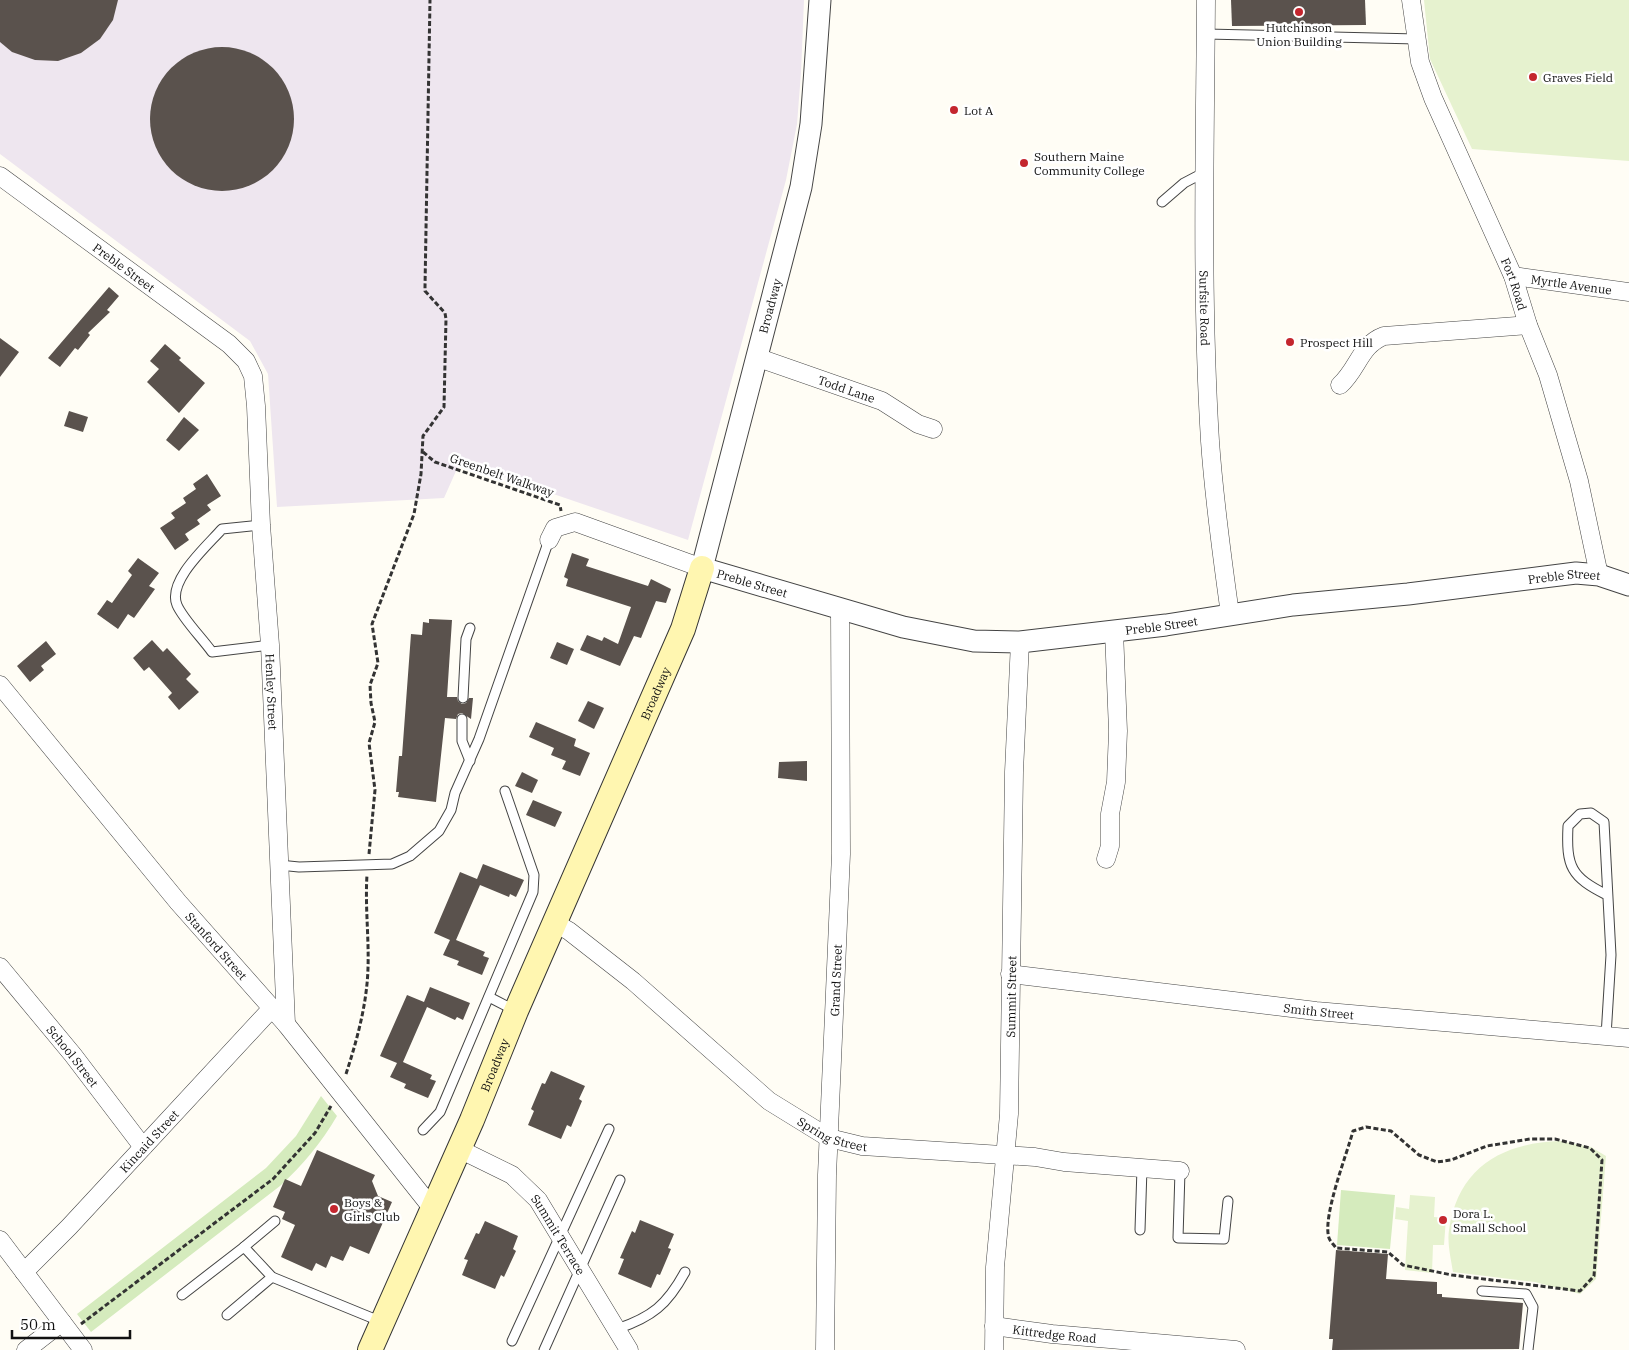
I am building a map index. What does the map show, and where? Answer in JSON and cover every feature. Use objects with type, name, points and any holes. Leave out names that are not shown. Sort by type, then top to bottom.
[{"type":"main road","name":"Broadway","points":[[370,1350],[459,1149],[516,1011],[683,628],[702,568]]},
{"type":"street","name":"Broadway","points":[[702,568],[805,166],[812,114],[820,0]]},
{"type":"street","name":"Surfsite Road","points":[[1206,0],[1205,172],[1210,442],[1216,512],[1230,614]]},
{"type":"street","name":"Fort Road","points":[[1411,0],[1420,62],[1433,98],[1513,276],[1528,325],[1548,375],[1577,472],[1599,575]]},
{"type":"street","name":"Preble Street","points":[[0,176],[204,325],[229,344],[246,361]]},
{"type":"street","name":"Myrtle Avenue","points":[[1513,276],[1629,292]]},
{"type":"street","points":[[1340,385],[1350,376],[1364,349],[1373,340],[1384,336],[1528,325]]},
{"type":"street","name":"Todd Lane","points":[[756,357],[882,401],[918,424],[933,429]]},
{"type":"street","name":"Henley Street","points":[[246,361],[253,376],[256,406],[261,525],[270,645],[286,1024]]},
{"type":"street","points":[[549,540],[555,528],[564,523],[575,522],[702,568]]},
{"type":"street","name":"Preble Street","points":[[702,568],[840,609],[947,638],[974,641],[1020,642],[1114,631],[1230,614],[1576,573],[1599,575],[1629,585]]},
{"type":"street","name":"Grand Street","points":[[825,1350],[829,1138],[840,854],[840,609]]},
{"type":"street","points":[[1106,859],[1110,846],[1110,814],[1116,782],[1118,731],[1114,631]]},
{"type":"street","name":"Summit Street","points":[[994,1350],[995,1267],[1009,1114],[1014,772],[1020,642]]},
{"type":"street","name":"Stanford Street","points":[[0,685],[178,902],[286,1024],[432,1208]]},
{"type":"street","name":"Spring Street","points":[[555,923],[569,931],[633,981],[769,1101],[829,1138],[862,1146],[1180,1171]]},
{"type":"street","name":"School Street","points":[[0,967],[74,1055],[143,1147]]},
{"type":"street","name":"Smith Street","points":[[1010,974],[1316,1011],[1629,1038]]},
{"type":"street","name":"Kincaid Street","points":[[24,1272],[272,1008]]},
{"type":"street","name":"Summit Terrace","points":[[459,1149],[512,1175],[538,1200],[629,1350]]},
{"type":"street","points":[[0,1240],[83,1350]]},
{"type":"street","points":[[26,1350],[62,1322]]},
{"type":"street","name":"Kittredge Road","points":[[994,1326],[1052,1334],[1236,1350]]},
{"type":"lane","points":[[1206,34],[1417,39]]},
{"type":"lane","points":[[1162,202],[1184,183],[1205,172]]},
{"type":"lane","points":[[261,525],[222,529],[179,580],[174,592],[177,606],[212,652],[270,645]]},
{"type":"lane","points":[[279,865],[299,867],[392,864],[410,856],[439,831],[451,810],[455,793],[479,739],[549,540]]},
{"type":"lane","points":[[464,698],[466,639],[470,628]]},
{"type":"lane","points":[[462,719],[462,741],[470,761]]},
{"type":"lane","points":[[423,1130],[440,1112],[533,892],[534,875],[505,792]]},
{"type":"lane","points":[[1606,1036],[1611,955],[1604,822],[1591,813],[1580,814],[1568,826],[1568,859],[1571,869],[1585,884],[1607,895]]},
{"type":"lane","points":[[489,997],[516,1011]]},
{"type":"lane","points":[[512,1341],[609,1129]]},
{"type":"lane","points":[[1140,1230],[1142,1168]]},
{"type":"lane","points":[[1180,1171],[1178,1238],[1224,1239],[1228,1201]]},
{"type":"lane","points":[[544,1350],[620,1180]]},
{"type":"lane","points":[[182,1296],[275,1221]]},
{"type":"lane","points":[[244,1247],[272,1277],[382,1322]]},
{"type":"lane","points":[[617,1329],[652,1314],[676,1289],[685,1272]]},
{"type":"lane","points":[[227,1315],[272,1277]]},
{"type":"lane","points":[[1482,1291],[1526,1294],[1533,1307],[1528,1350]]},
{"type":"path","points":[[370,847],[376,790],[369,743],[375,722],[370,703],[370,685],[378,663],[372,624],[414,514],[423,436],[441,415],[444,408],[446,318],[445,313],[425,291],[430,0]]},
{"type":"path","name":"Greenbelt Walkway","points":[[422,452],[435,462],[560,505],[564,523]]},
{"type":"path","points":[[350,1061],[365,997],[368,967],[365,920],[368,874]]},
{"type":"path","points":[[85,1321],[273,1179],[298,1155],[328,1109]]},
{"type":"path","points":[[1366,1127],[1391,1131],[1419,1154],[1437,1162],[1451,1160],[1487,1146],[1530,1139],[1555,1139],[1590,1148],[1602,1160],[1594,1276],[1580,1291],[1452,1275],[1403,1265],[1388,1252],[1336,1248],[1329,1238],[1329,1222],[1335,1189],[1353,1131],[1366,1127]]},
{"type":"shaded area","points":[[0,0],[804,0],[797,124],[786,180],[688,540],[460,462],[444,498],[277,507],[268,374],[250,341],[0,154]]},
{"type":"green space","name":"Graves Field","points":[[1424,0],[1629,0],[1629,161],[1472,149],[1430,59]]},
{"type":"green space","points":[[321,1096],[337,1116],[325,1135],[296,1170],[280,1186],[91,1332],[77,1314],[266,1168],[296,1136]]},
{"type":"green space","points":[[1560,1141],[1591,1147],[1606,1156],[1596,1279],[1580,1294],[1535,1282],[1453,1272],[1449,1246],[1449,1230],[1454,1208],[1462,1190],[1473,1175],[1486,1163],[1501,1154],[1519,1147]]},
{"type":"green space","points":[[1341,1190],[1395,1195],[1390,1249],[1337,1245]]},
{"type":"green space","points":[[1410,1195],[1435,1197],[1434,1217],[1446,1218],[1444,1245],[1433,1245],[1432,1273],[1405,1270],[1408,1221],[1395,1219],[1396,1207],[1409,1209]]},
{"type":"building","points":[[0,0],[118,0],[113,20],[100,39],[81,53],[58,61],[35,60],[12,52],[0,42]]},
{"type":"building","name":"Hutchinson Union Building","points":[[1231,0],[1365,0],[1366,25],[1232,26]]},
{"type":"building","points":[[222,47],[250,52],[273,68],[289,91],[294,119],[289,147],[273,170],[250,186],[222,191],[194,186],[171,170],[155,147],[150,119],[155,91],[171,68],[194,52]]},
{"type":"building","points":[[109,287],[119,296],[107,310],[110,312],[88,333],[90,335],[78,350],[75,348],[60,367],[48,358]]},
{"type":"building","points":[[0,338],[19,352],[0,377]]},
{"type":"building","points":[[165,344],[181,358],[179,360],[205,383],[179,413],[147,382],[159,369],[150,361]]},
{"type":"building","points":[[69,411],[88,417],[83,432],[64,426]]},
{"type":"building","points":[[184,417],[199,430],[179,451],[166,440]]},
{"type":"building","points":[[207,474],[221,496],[207,505],[211,510],[197,520],[200,524],[185,534],[189,540],[175,550],[160,528],[175,518],[171,513],[186,503],[183,498],[196,489],[193,484]]},
{"type":"building","points":[[572,553],[589,559],[586,566],[648,586],[651,579],[671,589],[666,603],[656,601],[641,638],[634,636],[620,666],[580,650],[587,635],[602,641],[604,637],[618,644],[631,607],[566,586],[568,579],[564,577]]},
{"type":"building","points":[[138,558],[159,573],[149,586],[155,589],[134,618],[128,614],[118,629],[97,614],[107,600],[112,603],[132,575],[128,571]]},
{"type":"building","points":[[429,619],[452,620],[447,697],[457,697],[458,701],[462,704],[466,703],[469,698],[473,698],[471,719],[462,713],[458,714],[456,719],[445,718],[436,802],[398,797],[399,792],[396,792],[399,756],[402,756],[411,634],[422,635],[423,622],[429,623]]},
{"type":"building","points":[[152,640],[163,652],[167,648],[191,674],[186,679],[199,692],[179,710],[168,697],[172,693],[149,667],[144,671],[133,658]]},
{"type":"building","points":[[46,641],[56,654],[41,666],[44,670],[30,682],[17,666]]},
{"type":"building","points":[[557,642],[574,649],[567,665],[550,658]]},
{"type":"building","points":[[588,701],[604,708],[594,729],[578,721]]},
{"type":"building","points":[[536,722],[576,739],[574,746],[590,753],[580,776],[562,769],[566,761],[551,755],[554,748],[529,737]]},
{"type":"building","points":[[807,761],[807,781],[778,778],[779,762]]},
{"type":"building","points":[[522,772],[538,780],[532,793],[515,786]]},
{"type":"building","points":[[533,800],[562,812],[555,827],[526,815]]},
{"type":"building","points":[[483,864],[524,880],[516,897],[510,894],[509,897],[480,885],[456,940],[485,952],[483,956],[489,958],[482,975],[457,965],[459,961],[443,955],[450,940],[434,933],[460,872],[477,879]]},
{"type":"building","points":[[430,987],[470,1003],[463,1020],[457,1017],[455,1020],[427,1007],[403,1062],[432,1075],[430,1079],[436,1081],[428,1098],[404,1088],[406,1084],[390,1077],[397,1063],[380,1056],[407,995],[424,1002]]},
{"type":"building","points":[[551,1071],[585,1086],[579,1099],[582,1101],[571,1127],[567,1125],[561,1139],[528,1125],[534,1111],[531,1109],[542,1083],[545,1084]]},
{"type":"building","name":"Boys & Girls Club","points":[[317,1150],[375,1175],[372,1181],[378,1196],[392,1202],[369,1254],[350,1246],[343,1261],[331,1256],[326,1268],[316,1263],[312,1271],[281,1257],[295,1225],[282,1219],[285,1212],[273,1207],[285,1179],[301,1186]]},
{"type":"building","points":[[640,1220],[674,1234],[668,1248],[671,1249],[660,1275],[657,1274],[651,1288],[618,1274],[624,1259],[620,1258],[632,1231],[635,1233]]},
{"type":"building","points":[[485,1221],[518,1236],[513,1249],[516,1251],[504,1277],[501,1275],[495,1289],[462,1275],[468,1260],[464,1259],[476,1233],[479,1234]]},
{"type":"building","points":[[1336,1250],[1388,1254],[1386,1279],[1437,1282],[1437,1294],[1442,1294],[1442,1297],[1523,1303],[1519,1349],[1332,1350],[1333,1339],[1329,1339]]},
{"type":"place","name":"Hutchinson Union Building","points":[[1299,12]]},
{"type":"place","name":"Graves Field","points":[[1533,77]]},
{"type":"place","name":"Lot A","points":[[954,110]]},
{"type":"place","name":"Southern Maine Community College","points":[[1024,163]]},
{"type":"place","name":"Prospect Hill","points":[[1290,342]]},
{"type":"place","name":"Boys & Girls Club","points":[[334,1209]]},
{"type":"place","name":"Dora L. Small School","points":[[1443,1220]]}]
